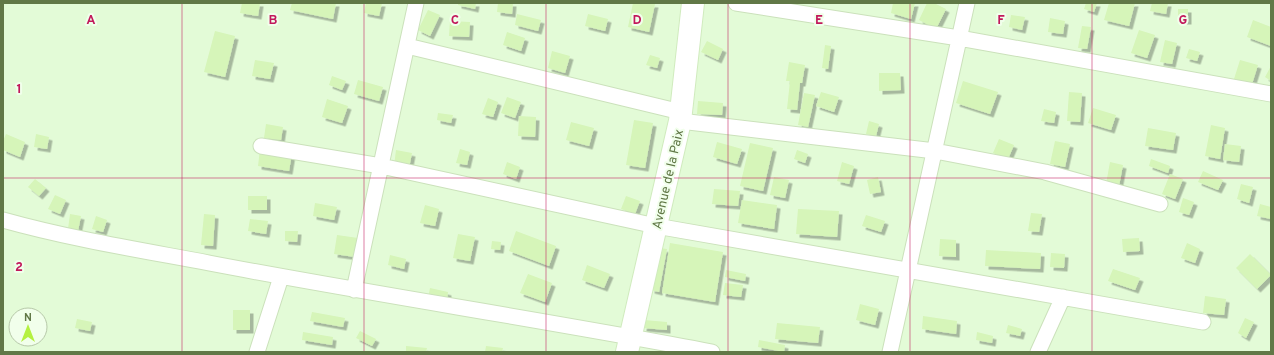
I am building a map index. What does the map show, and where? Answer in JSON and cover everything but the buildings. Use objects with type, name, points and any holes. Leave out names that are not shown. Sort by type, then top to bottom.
[{"type":"street","points":[[354,290],[416,3]]},
{"type":"street","name":"Avenue de la Paix","points":[[629,344],[680,117],[693,3]]},
{"type":"street","points":[[736,3],[959,38],[1271,94]]},
{"type":"street","points":[[890,352],[967,3]]},
{"type":"street","points":[[407,46],[680,117],[935,151],[1045,172],[1160,204]]},
{"type":"street","points":[[261,146],[381,166],[656,226],[1203,322]]},
{"type":"street","points":[[3,220],[43,231],[629,344],[712,352]]},
{"type":"street","points":[[257,352],[280,277]]},
{"type":"street","points":[[1038,352],[1063,297]]},
{"type":"shaded area","points":[[3,3],[1271,3],[1271,352],[3,352]]}]
